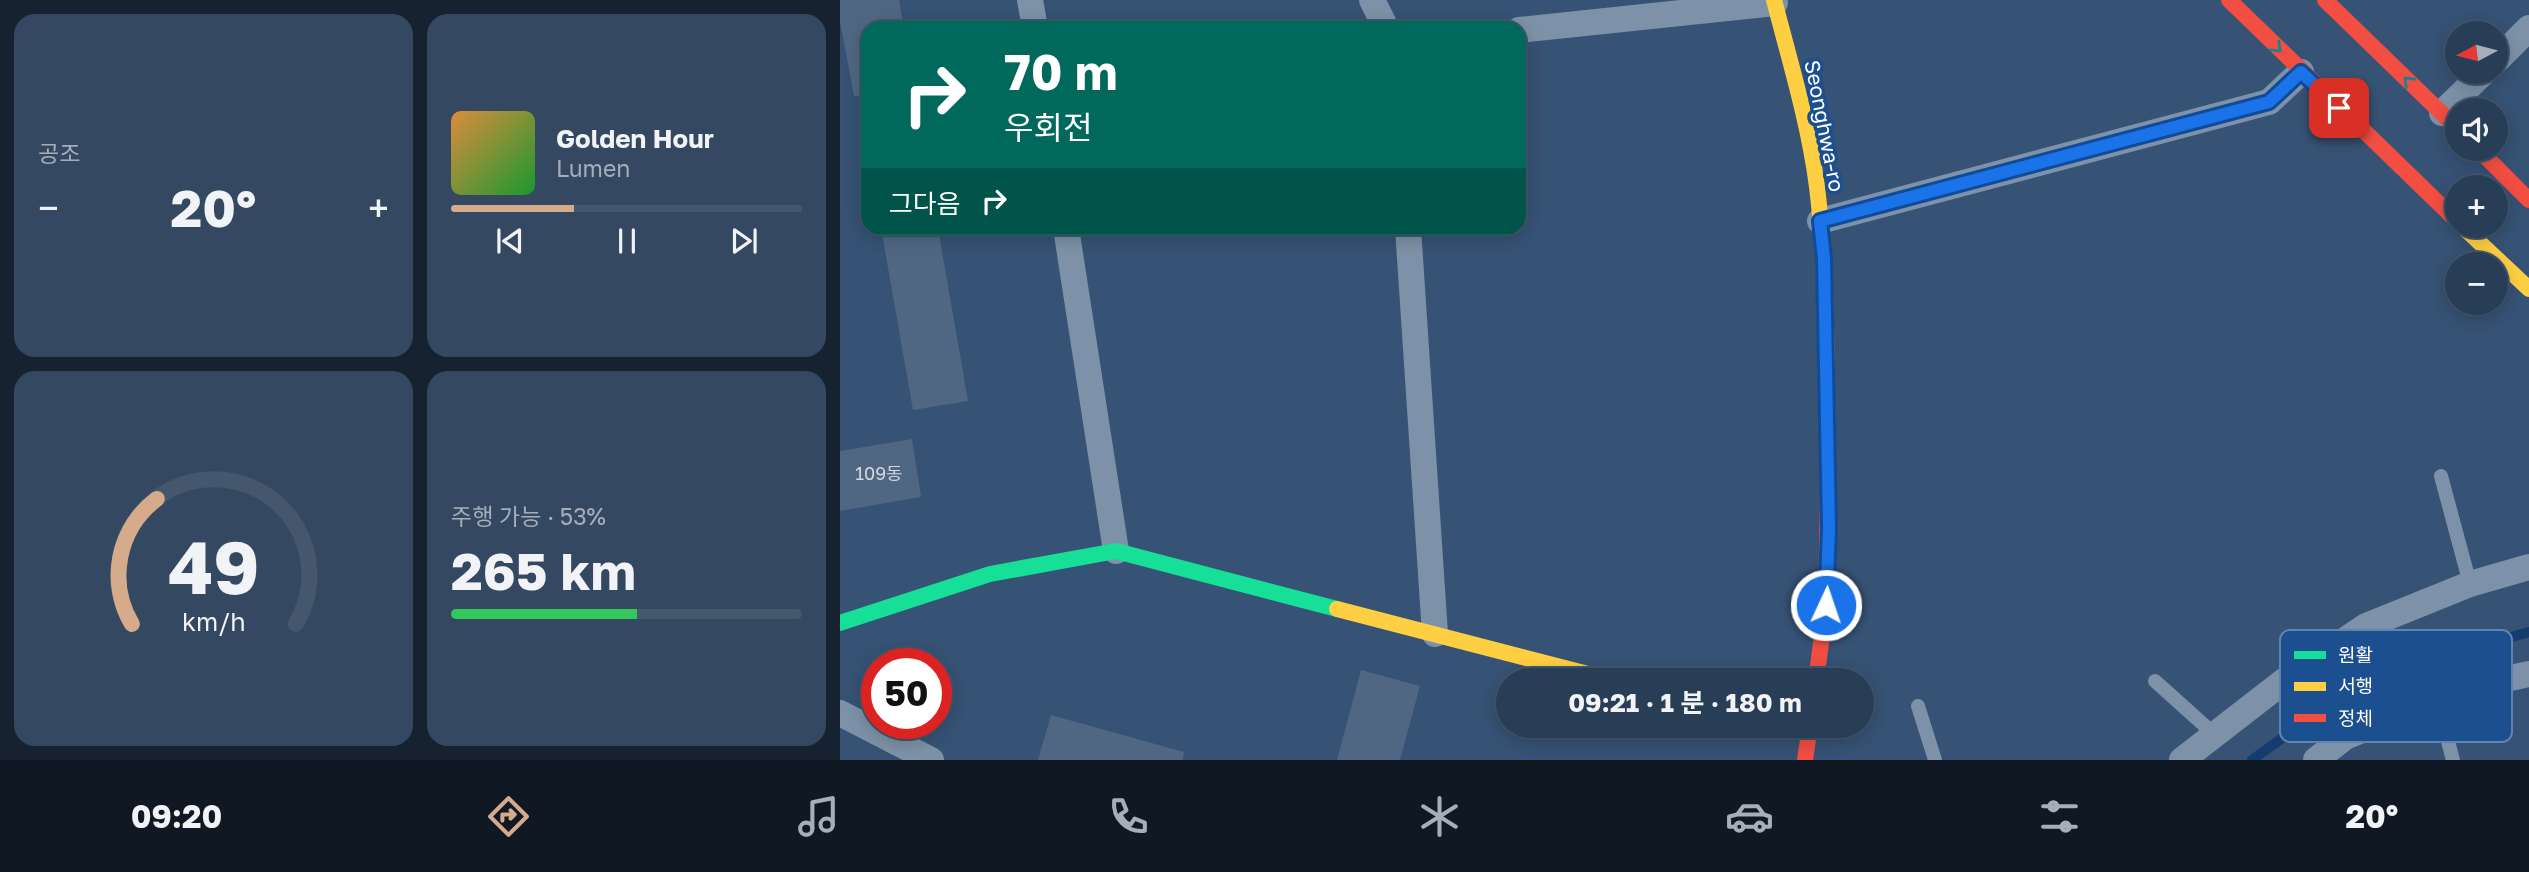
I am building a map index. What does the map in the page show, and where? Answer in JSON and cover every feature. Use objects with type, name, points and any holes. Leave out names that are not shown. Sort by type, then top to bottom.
[{"type":"main road","points":[[2228,0],[2445,209]]},
{"type":"main road","points":[[2325,0],[2445,117]]},
{"type":"main road","name":"Seonghwa-ro","points":[[1774,1],[1801,103],[1817,185],[1824,259],[1829,529],[1826,605],[1818,668]]},
{"type":"main road","points":[[2489,161],[2529,200]]},
{"type":"main road","points":[[2475,238],[2529,289]]},
{"type":"main road","points":[[840,623],[990,574],[1116,551],[1565,668]]},
{"type":"main road","points":[[1804,738],[1805,760]]},
{"type":"street","points":[[1030,0],[1034,21]]},
{"type":"street","points":[[1372,0],[1382,21]]},
{"type":"street","points":[[1526,29],[1774,1]]},
{"type":"street","points":[[2508,49],[2529,28]]},
{"type":"street","points":[[1820,221],[2269,102],[2301,72]]},
{"type":"street","points":[[1067,235],[1116,551]]},
{"type":"street","points":[[1408,235],[1435,634]]},
{"type":"street","points":[[2360,630],[2470,584],[2529,567]]},
{"type":"street","points":[[2182,760],[2280,684]]},
{"type":"street","points":[[840,713],[931,760]]},
{"type":"street","points":[[2316,760],[2339,742]]},
{"type":"lane","points":[[2441,476],[2470,584]]},
{"type":"lane","points":[[2155,681],[2214,734]]},
{"type":"lane","points":[[1918,706],[1935,760]]},
{"type":"lane","points":[[2448,742],[2453,760]]},
{"type":"building","points":[[840,0],[899,0],[903,21],[861,21],[861,96],[854,96],[840,21]]},
{"type":"building","points":[[882,235],[939,235],[968,401],[913,410]]},
{"type":"building","points":[[912,439],[921,497],[840,511],[840,451]]},
{"type":"building","points":[[1361,670],[1420,686],[1400,760],[1337,760]]},
{"type":"building","points":[[1051,715],[1184,752],[1183,760],[1038,760]]},
{"type":"waterway","points":[[2512,637],[2529,632]]},
{"type":"waterway","points":[[2252,760],[2280,740]]},
{"type":"traffic: fast","points":[[840,623],[990,574],[1116,551],[1337,609]]},
{"type":"traffic: slow","points":[[1774,0],[1804,116],[1817,187],[1825,299],[1828,486]]},
{"type":"traffic: slow","points":[[2475,238],[2529,289]]},
{"type":"traffic: slow","points":[[1337,609],[1565,668]]},
{"type":"traffic: jam","points":[[2229,0],[2445,209]]},
{"type":"traffic: jam","points":[[2325,0],[2445,116]]},
{"type":"traffic: jam","points":[[2490,161],[2529,200]]},
{"type":"traffic: jam","points":[[1818,668],[1826,605],[1828,486]]},
{"type":"traffic: jam","points":[[1805,760],[1808,738]]},
{"type":"route","points":[[1826,605],[1829,529],[1824,259],[1820,221],[2269,102],[2301,72],[2339,108]]}]
